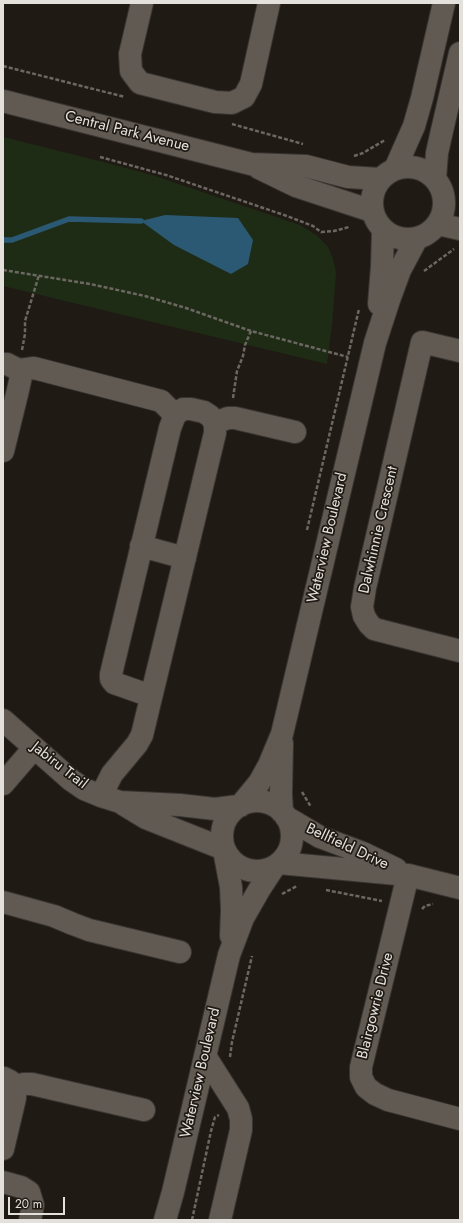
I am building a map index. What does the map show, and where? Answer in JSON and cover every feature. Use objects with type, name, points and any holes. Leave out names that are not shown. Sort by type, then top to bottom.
[{"type":"street","points":[[142,3],[130,54],[131,71],[140,83],[215,102],[232,103],[244,97],[250,84],[269,3]]},
{"type":"street","points":[[444,3],[414,126],[406,145],[388,174],[376,186],[372,194],[372,211],[376,221],[383,230],[393,236],[405,239],[417,238],[432,230],[438,224],[444,210],[446,192],[437,153],[460,53]]},
{"type":"street","name":"Central Park Avenue","points":[[3,101],[251,164],[296,186],[372,211]]},
{"type":"street","name":"Central Park Avenue","points":[[251,164],[306,166],[348,177],[388,174]]},
{"type":"street","points":[[388,174],[406,167],[417,168],[427,172],[446,192]]},
{"type":"street","points":[[438,224],[458,238]]},
{"type":"street","name":"Waterview Boulevard","points":[[372,352],[381,291],[383,230]]},
{"type":"street","name":"Waterview Boulevard","points":[[239,806],[259,783],[269,765],[282,734],[372,352],[400,270],[417,238]]},
{"type":"street","name":"Dalwhinnie Crescent","points":[[460,351],[422,342],[365,588],[362,607],[364,616],[374,629],[460,651]]},
{"type":"street","points":[[11,367],[34,368],[161,401],[175,415]]},
{"type":"street","points":[[3,452],[20,376],[11,367]]},
{"type":"street","points":[[151,696],[114,683],[111,679],[111,674],[170,428],[175,415],[183,409],[190,409],[204,412],[210,416],[222,420],[235,418],[295,432]]},
{"type":"street","points":[[111,799],[112,774],[137,744],[142,735],[215,433],[222,420]]},
{"type":"street","points":[[141,546],[185,558]]},
{"type":"street","name":"Jabiru Trail","points":[[3,720],[70,780],[84,789],[111,799],[146,818],[224,849]]},
{"type":"street","name":"Waterview Boulevard","points":[[282,734],[281,794],[284,815]]},
{"type":"street","points":[[3,784],[34,748]]},
{"type":"street","name":"Jabiru Trail","points":[[111,799],[216,809],[239,806]]},
{"type":"street","points":[[250,802],[262,802],[273,805],[284,815],[291,826],[292,836],[286,855],[277,865],[263,870],[251,870],[240,866],[231,859],[224,849],[222,837],[224,825],[229,814],[239,806],[250,802]]},
{"type":"street","points":[[172,828],[180,805]]},
{"type":"street","name":"Bellfield Drive","points":[[284,815],[320,837],[363,853],[408,875]]},
{"type":"street","name":"Waterview Boulevard","points":[[224,849],[230,881],[232,910],[229,955]]},
{"type":"street","name":"Waterview Boulevard","points":[[166,1220],[229,955],[243,918],[258,890],[277,865]]},
{"type":"street","name":"Bellfield Drive","points":[[277,865],[313,866],[408,875],[460,888]]},
{"type":"street","name":"Blairgowrie Drive","points":[[408,875],[361,1067],[362,1077],[366,1087],[375,1094],[388,1100],[460,1119]]},
{"type":"street","points":[[3,902],[54,916],[89,930],[180,952]]},
{"type":"street","points":[[205,1056],[238,1108],[241,1119],[241,1130],[220,1220]]},
{"type":"street","points":[[8,1082],[32,1084],[144,1110]]},
{"type":"street","points":[[3,1149],[15,1098],[8,1082]]},
{"type":"street","points":[[3,1182],[21,1186],[29,1192],[33,1205],[30,1220]]},
{"type":"street","name":"Waterview Boulevard","points":[[169,1220],[173,1192]]},
{"type":"path","points":[[100,157],[166,175],[288,216],[313,226],[321,232],[350,228]]},
{"type":"path","points":[[422,272],[458,238]]},
{"type":"path","points":[[3,270],[90,284],[145,296],[186,308],[250,331],[348,357],[372,352]]},
{"type":"path","points":[[11,367],[25,334],[25,321],[38,275]]},
{"type":"path","points":[[307,533],[360,305]]},
{"type":"path","points":[[222,420],[230,406],[235,391],[237,371],[250,331]]},
{"type":"path","points":[[301,790],[319,821],[320,837]]},
{"type":"path","points":[[280,896],[297,886],[308,886],[313,866]]},
{"type":"path","points":[[231,1063],[230,1058],[232,1042],[252,956]]},
{"type":"path","points":[[192,1220],[215,1117],[238,1108]]},
{"type":"green space","points":[[3,137],[155,176],[300,225],[316,235],[328,247],[336,272],[327,364],[3,286]]},
{"type":"water","points":[[165,215],[238,218],[253,240],[248,264],[231,274],[174,245],[141,221]]},
{"type":"waterway","points":[[3,240],[12,240],[69,219],[141,221]]}]
